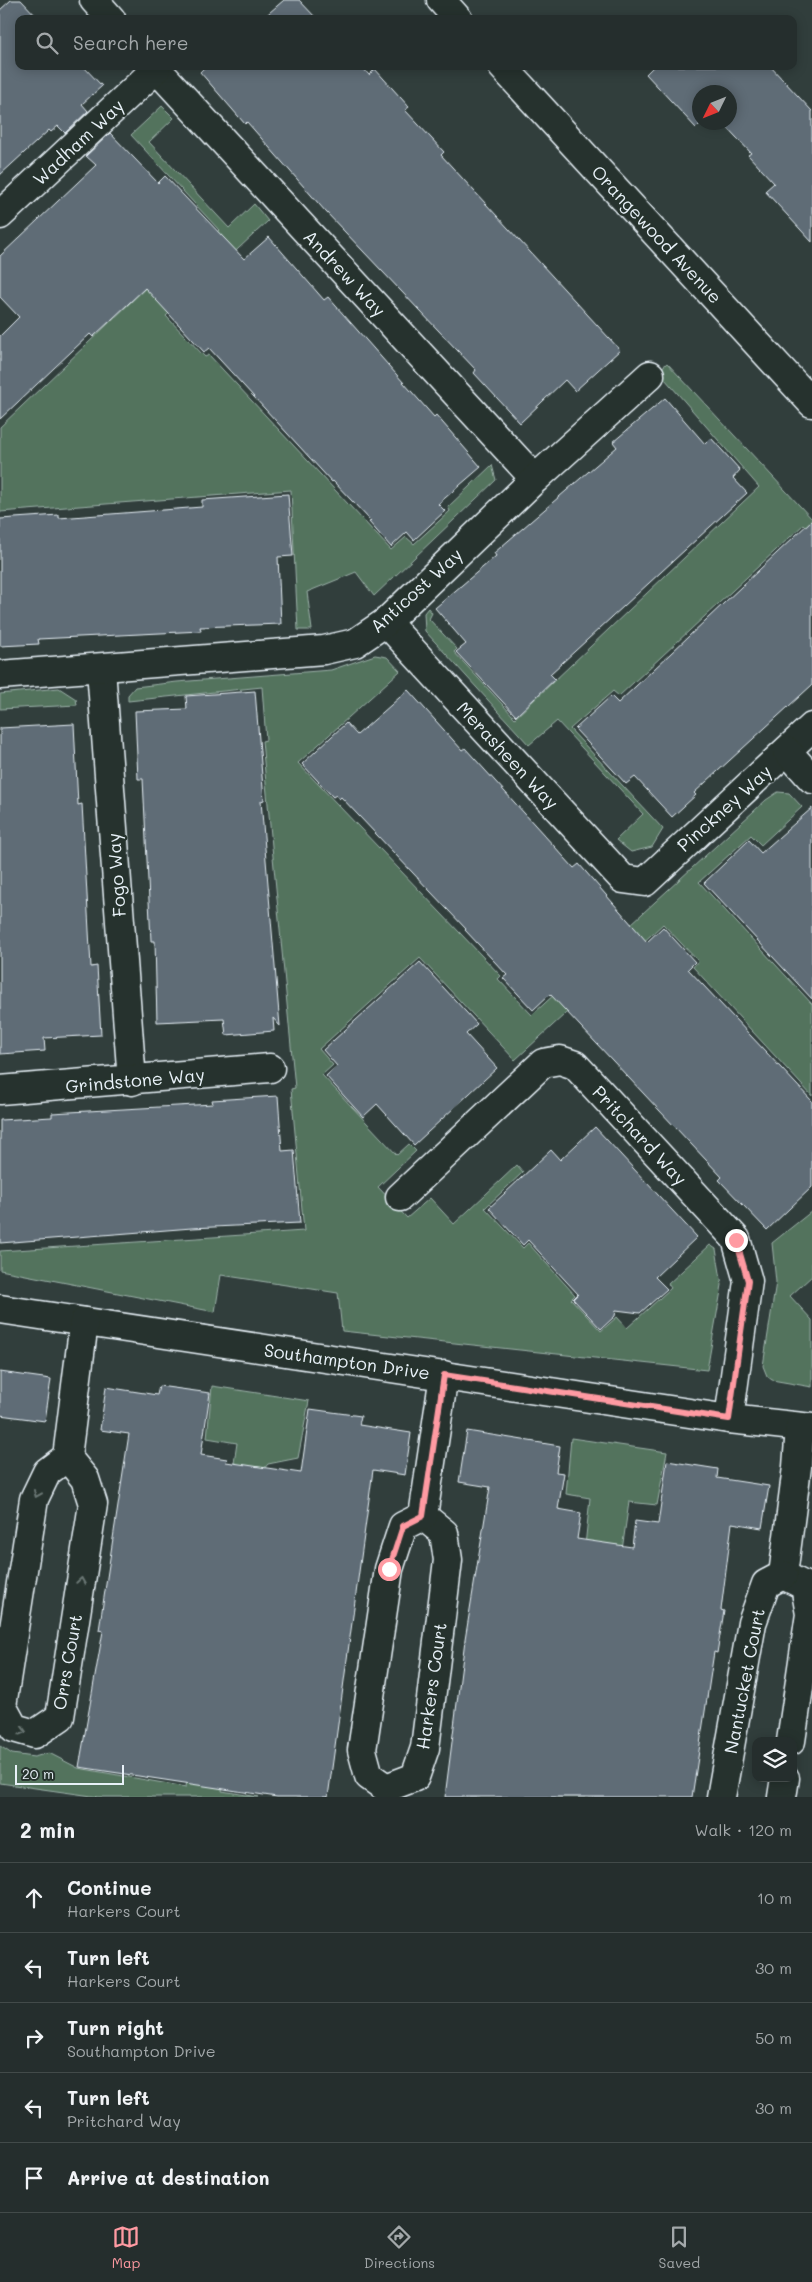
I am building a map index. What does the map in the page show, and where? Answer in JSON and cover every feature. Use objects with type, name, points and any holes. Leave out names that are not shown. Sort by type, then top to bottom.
[{"type":"street","points":[[94,0],[107,15]]},
{"type":"street","points":[[441,0],[454,15]]},
{"type":"street","name":"Wadham Way","points":[[0,215],[153,70]]},
{"type":"street","name":"Andrew Way","points":[[157,70],[536,479]]},
{"type":"street","name":"Orangewood Avenue","points":[[506,70],[812,403]]},
{"type":"street","name":"Anticost Way","points":[[0,675],[101,669],[324,650],[355,643],[386,622],[536,479],[650,375]]},
{"type":"street","name":"Merasheen Way","points":[[386,622],[623,879],[634,882]]},
{"type":"street","name":"Fogo Way","points":[[101,669],[132,1081]]},
{"type":"street","name":"Pinckney Way","points":[[634,882],[645,882],[812,727]]},
{"type":"street","points":[[787,751],[812,779]]},
{"type":"street","name":"Pritchard Way","points":[[400,1197],[543,1063],[560,1060],[575,1065],[736,1240],[748,1281],[729,1419]]},
{"type":"street","name":"Grindstone Way","points":[[0,1090],[132,1081],[270,1068]]},
{"type":"street","name":"Southampton Drive","points":[[0,1309],[729,1419],[806,1427]]},
{"type":"street","points":[[66,1457],[84,1322]]},
{"type":"street","points":[[423,1516],[444,1375]]},
{"type":"street","points":[[792,1737],[810,1614],[805,1586],[783,1575],[797,1467],[806,1427]]},
{"type":"street","name":"Orrs Court","points":[[66,1457],[85,1478],[93,1504],[60,1717],[35,1734],[14,1728],[2,1706],[34,1499],[47,1472],[66,1457]]},
{"type":"street","name":"Harkers Court","points":[[423,1516],[444,1534],[448,1560],[425,1748],[415,1777],[386,1788],[369,1776],[362,1750],[389,1569],[403,1526],[423,1516]]},
{"type":"street","name":"Nantucket Court","points":[[721,1797],[752,1622],[766,1584],[783,1575]]},
{"type":"street","points":[[782,1797],[784,1782]]},
{"type":"green space","points":[[162,106],[174,118],[149,142],[229,228],[254,204],[268,221],[166,316],[205,357],[209,355],[391,550],[406,537],[414,544],[450,511],[448,507],[492,465],[496,480],[374,596],[356,572],[307,592],[312,630],[298,630],[291,490],[0,512],[0,427],[174,261],[181,267],[219,230],[131,135]]},
{"type":"green space","points":[[667,363],[812,519],[812,534],[803,525],[619,696],[613,691],[570,729],[663,829],[652,847],[631,852],[616,840],[643,814],[557,721],[529,745],[425,631],[424,613],[428,608],[432,613],[429,619],[457,649],[454,652],[515,718],[759,487],[658,371]]},
{"type":"green space","points":[[375,655],[387,657],[400,671],[298,763],[501,976],[498,979],[532,1015],[766,800],[778,792],[789,793],[802,807],[761,845],[751,835],[699,882],[812,1004],[812,1096],[693,967],[698,961],[663,924],[515,1060],[420,958],[319,1049],[333,1065],[322,1075],[397,1155],[409,1144],[416,1151],[378,1187],[407,1218],[430,1198],[454,1224],[517,1165],[523,1172],[485,1208],[523,1248],[528,1243],[575,1295],[571,1299],[601,1331],[617,1317],[627,1328],[671,1288],[668,1284],[710,1245],[716,1249],[722,1285],[707,1370],[342,1331],[338,1293],[221,1275],[215,1312],[0,1270],[0,1251],[304,1231],[291,1089],[295,1088],[262,741],[266,740],[262,687],[128,701],[128,695],[135,687],[331,670]]},
{"type":"green space","points":[[59,688],[76,699],[77,705],[0,709],[0,694]]},
{"type":"green space","points":[[812,1211],[812,1276],[790,1296],[812,1320],[812,1387],[772,1380],[767,1376],[763,1366],[776,1282],[772,1243]]},
{"type":"green space","points":[[212,1386],[309,1401],[298,1458],[268,1464],[257,1477],[222,1791],[259,1797],[99,1797],[0,1783],[0,1746],[12,1754],[34,1757],[49,1753],[78,1768],[186,1787],[237,1443],[207,1438]]},
{"type":"green space","points":[[571,1438],[667,1452],[657,1505],[629,1502],[586,1797],[551,1797],[576,1633],[590,1498],[566,1494]]},
{"type":"building","points":[[11,0],[21,0],[35,15],[15,15],[15,70],[87,70],[102,86],[82,104],[88,111],[65,133],[58,126],[51,132],[49,130],[0,175],[0,10]]},
{"type":"building","points":[[284,0],[299,0],[313,15],[267,15]]},
{"type":"building","points":[[202,70],[365,70],[369,75],[376,70],[409,107],[405,110],[444,152],[441,155],[620,350],[575,391],[565,380],[520,423],[474,373],[476,370],[326,212],[200,72]]},
{"type":"building","points":[[650,70],[774,70],[812,111],[812,242],[765,191],[774,183],[748,155],[751,153],[729,130],[737,130],[737,85],[692,85],[692,124],[646,74]]},
{"type":"building","points":[[110,133],[158,183],[165,176],[244,259],[269,237],[324,300],[328,297],[481,467],[438,504],[445,511],[414,540],[407,532],[391,547],[369,522],[371,521],[332,482],[209,348],[204,352],[145,288],[93,337],[90,334],[0,419],[0,336],[19,317],[0,297],[0,256],[96,165],[86,156]]},
{"type":"building","points":[[665,398],[705,444],[711,438],[740,470],[733,478],[747,493],[550,674],[555,679],[516,716],[456,652],[466,644],[435,608],[496,556],[494,553],[617,447],[613,442]]},
{"type":"building","points":[[288,494],[293,556],[278,557],[281,624],[200,627],[201,631],[38,639],[39,644],[0,646],[0,519],[59,515],[59,518],[202,507],[202,500]]},
{"type":"building","points":[[812,520],[812,685],[694,793],[696,795],[672,817],[635,777],[626,784],[575,729],[611,696],[618,703]]},
{"type":"building","points":[[408,690],[462,750],[465,748],[574,868],[579,864],[647,942],[663,927],[695,962],[688,969],[812,1101],[812,1187],[767,1230],[719,1180],[722,1177],[550,994],[533,1010],[503,978],[507,975],[466,929],[341,797],[339,799],[336,795],[333,797],[302,764],[346,723],[357,735]]},
{"type":"building","points":[[255,691],[264,800],[261,801],[280,1026],[273,1018],[274,1031],[226,1035],[224,1019],[157,1022],[155,941],[151,941],[143,779],[138,779],[135,711],[187,709],[186,696]]},
{"type":"building","points":[[74,724],[78,805],[82,804],[91,967],[97,966],[101,1035],[44,1038],[45,1051],[0,1054],[0,728]]},
{"type":"building","points":[[812,808],[812,999],[704,883],[749,840],[761,853]]},
{"type":"building","points":[[420,962],[477,1024],[466,1034],[497,1068],[414,1145],[377,1104],[363,1117],[326,1076],[337,1066],[323,1050]]},
{"type":"building","points":[[278,1096],[282,1151],[294,1150],[300,1223],[192,1228],[0,1243],[0,1120],[52,1117],[52,1113],[213,1104],[212,1100]]},
{"type":"building","points":[[595,1127],[697,1237],[655,1277],[667,1289],[640,1313],[616,1310],[615,1316],[601,1329],[573,1299],[578,1294],[528,1240],[523,1245],[489,1208],[551,1150],[560,1160]]},
{"type":"building","points":[[0,1372],[51,1379],[45,1421],[0,1415]]},
{"type":"building","points":[[159,1386],[210,1393],[201,1455],[227,1459],[226,1462],[301,1473],[310,1409],[361,1416],[359,1425],[411,1433],[405,1475],[373,1470],[328,1797],[277,1797],[79,1767],[103,1631],[99,1630],[129,1434],[100,1430],[106,1387],[157,1395]]},
{"type":"building","points":[[467,1431],[560,1446],[556,1472],[564,1473],[558,1509],[581,1513],[577,1539],[632,1547],[635,1521],[658,1524],[667,1461],[718,1469],[717,1478],[769,1486],[762,1528],[732,1523],[721,1610],[724,1611],[717,1653],[714,1652],[692,1797],[445,1797],[465,1640],[490,1487],[459,1482]]},
{"type":"route","points":[[389,1569],[403,1526],[423,1516],[444,1375],[729,1419],[748,1281],[736,1240]]}]
